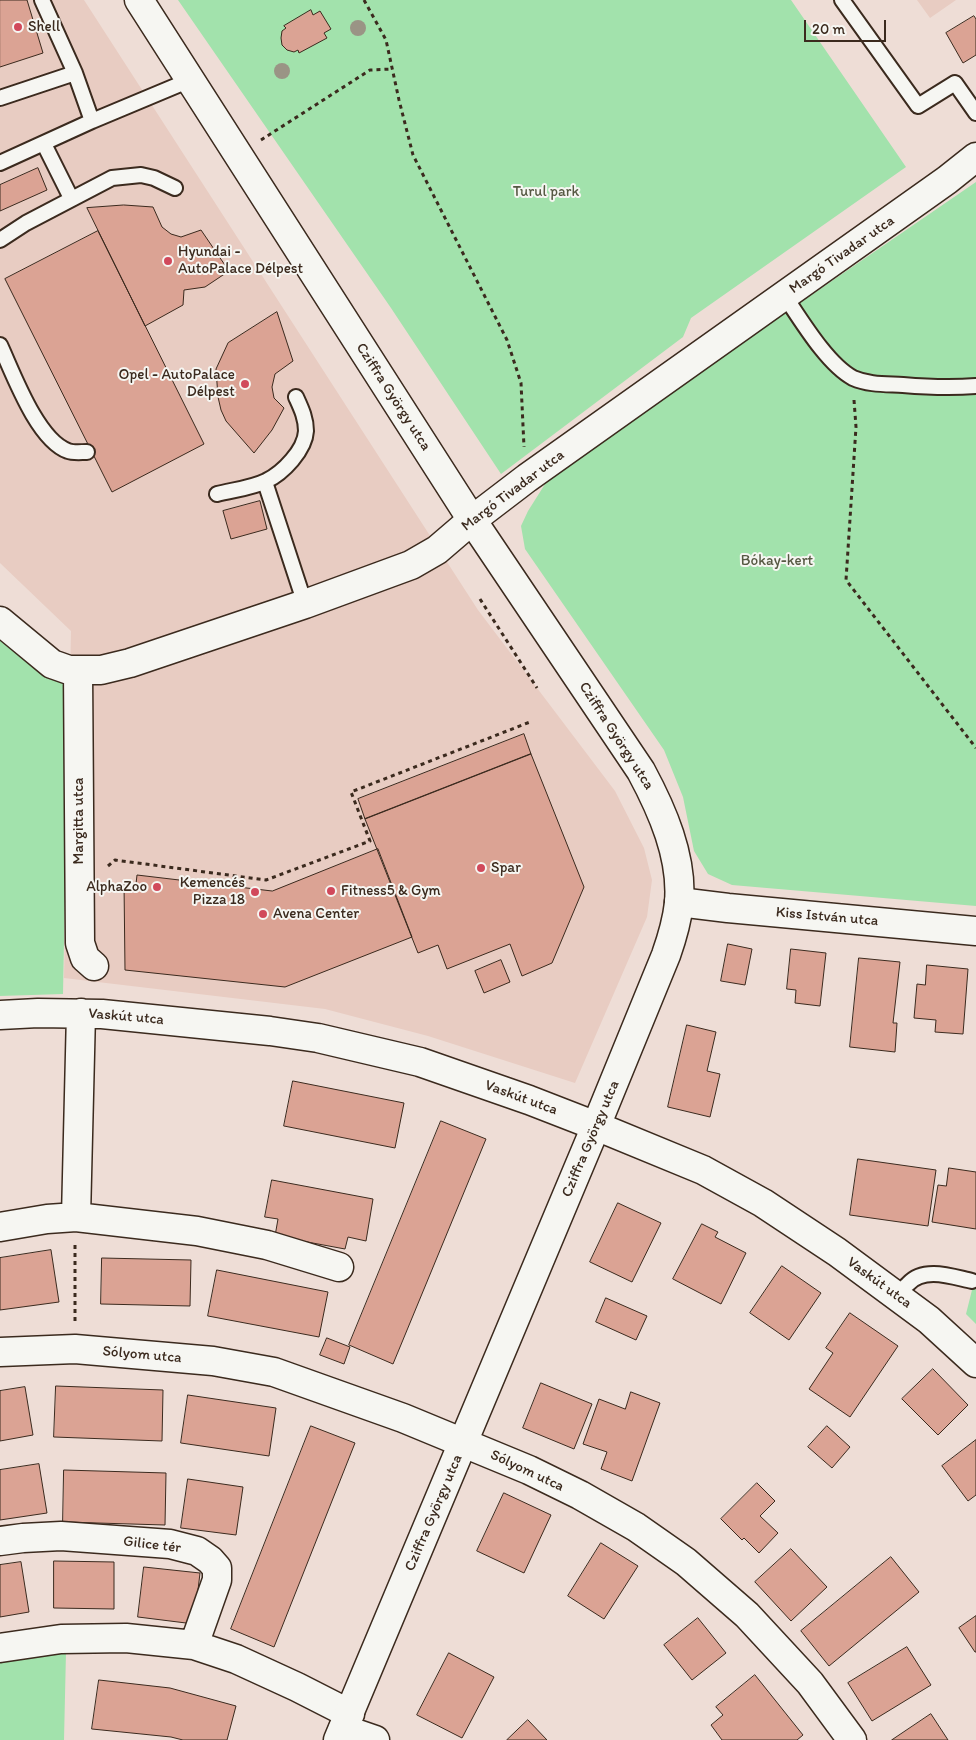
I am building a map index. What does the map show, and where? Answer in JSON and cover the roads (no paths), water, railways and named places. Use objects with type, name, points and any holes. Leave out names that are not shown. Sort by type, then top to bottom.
[{"type":"street","name":"Cziffra György utca","points":[[139,0],[472,520],[641,770],[653,793],[670,837],[677,871],[679,902],[666,955],[344,1728]]},
{"type":"street","name":"Margó Tivadar utca","points":[[0,621],[52,664],[78,671],[101,670],[130,663],[305,604],[411,565],[437,550],[472,520],[528,478],[947,180],[976,157]]},
{"type":"street","name":"Margitta utca","points":[[78,671],[80,943],[85,958],[94,966]]},
{"type":"street","name":"Kiss István utca","points":[[679,902],[976,932]]},
{"type":"street","name":"Vaskút utca","points":[[0,1015],[81,1013],[270,1031],[318,1038],[420,1062],[596,1126],[703,1170],[763,1203],[837,1252],[930,1320],[976,1363]]},
{"type":"street","points":[[76,1217],[81,1013]]},
{"type":"street","points":[[0,1227],[47,1219],[76,1217],[197,1231],[267,1245],[340,1267]]},
{"type":"street","name":"Sólyom utca","points":[[0,1352],[75,1350],[213,1361],[274,1372],[403,1418],[529,1470],[580,1495],[636,1528],[686,1562],[747,1615],[810,1683],[852,1740]]},
{"type":"street","name":"Gilice tér","points":[[0,1541],[61,1536],[170,1544],[197,1552],[210,1560],[217,1568],[217,1580],[194,1646]]},
{"type":"street","points":[[0,1648],[61,1638],[126,1638],[194,1646],[236,1659],[297,1687],[344,1728],[375,1740]]},
{"type":"lane","points":[[42,0],[75,73],[92,121]]},
{"type":"lane","points":[[842,0],[918,106],[955,83],[976,113]]},
{"type":"lane","points":[[0,98],[75,73]]},
{"type":"lane","points":[[0,163],[92,121],[190,80]]},
{"type":"lane","points":[[44,144],[71,198]]},
{"type":"lane","points":[[0,240],[71,198],[112,178],[141,175],[154,178],[175,188]]},
{"type":"lane","points":[[784,295],[816,340],[836,364],[852,377],[868,383],[952,388],[976,386]]},
{"type":"lane","points":[[0,345],[36,422],[51,440],[68,451],[87,452]]},
{"type":"lane","points":[[217,494],[265,482],[279,474],[290,463],[300,449],[306,433],[305,417],[296,397]]},
{"type":"lane","points":[[265,482],[305,604]]},
{"type":"lane","points":[[898,1296],[908,1282],[926,1274],[937,1274],[972,1281]]},
{"type":"place","name":"Shell","points":[[18,27]]},
{"type":"place","name":"Hyundai - AutoPalace Délpest","points":[[168,261]]},
{"type":"place","name":"Opel - AutoPalace Délpest","points":[[245,384]]},
{"type":"place","name":"Spar","points":[[481,868]]},
{"type":"place","name":"AlphaZoo","points":[[157,887]]},
{"type":"place","name":"Fitness5 & Gym","points":[[331,891]]},
{"type":"place","name":"Kemencés Pizza 18","points":[[255,892]]},
{"type":"place","name":"Avena Center","points":[[263,914]]},
{"type":"park label","name":"Turul park","points":[[546,192]]},
{"type":"park label","name":"Bókay-kert","points":[[777,561]]}]
